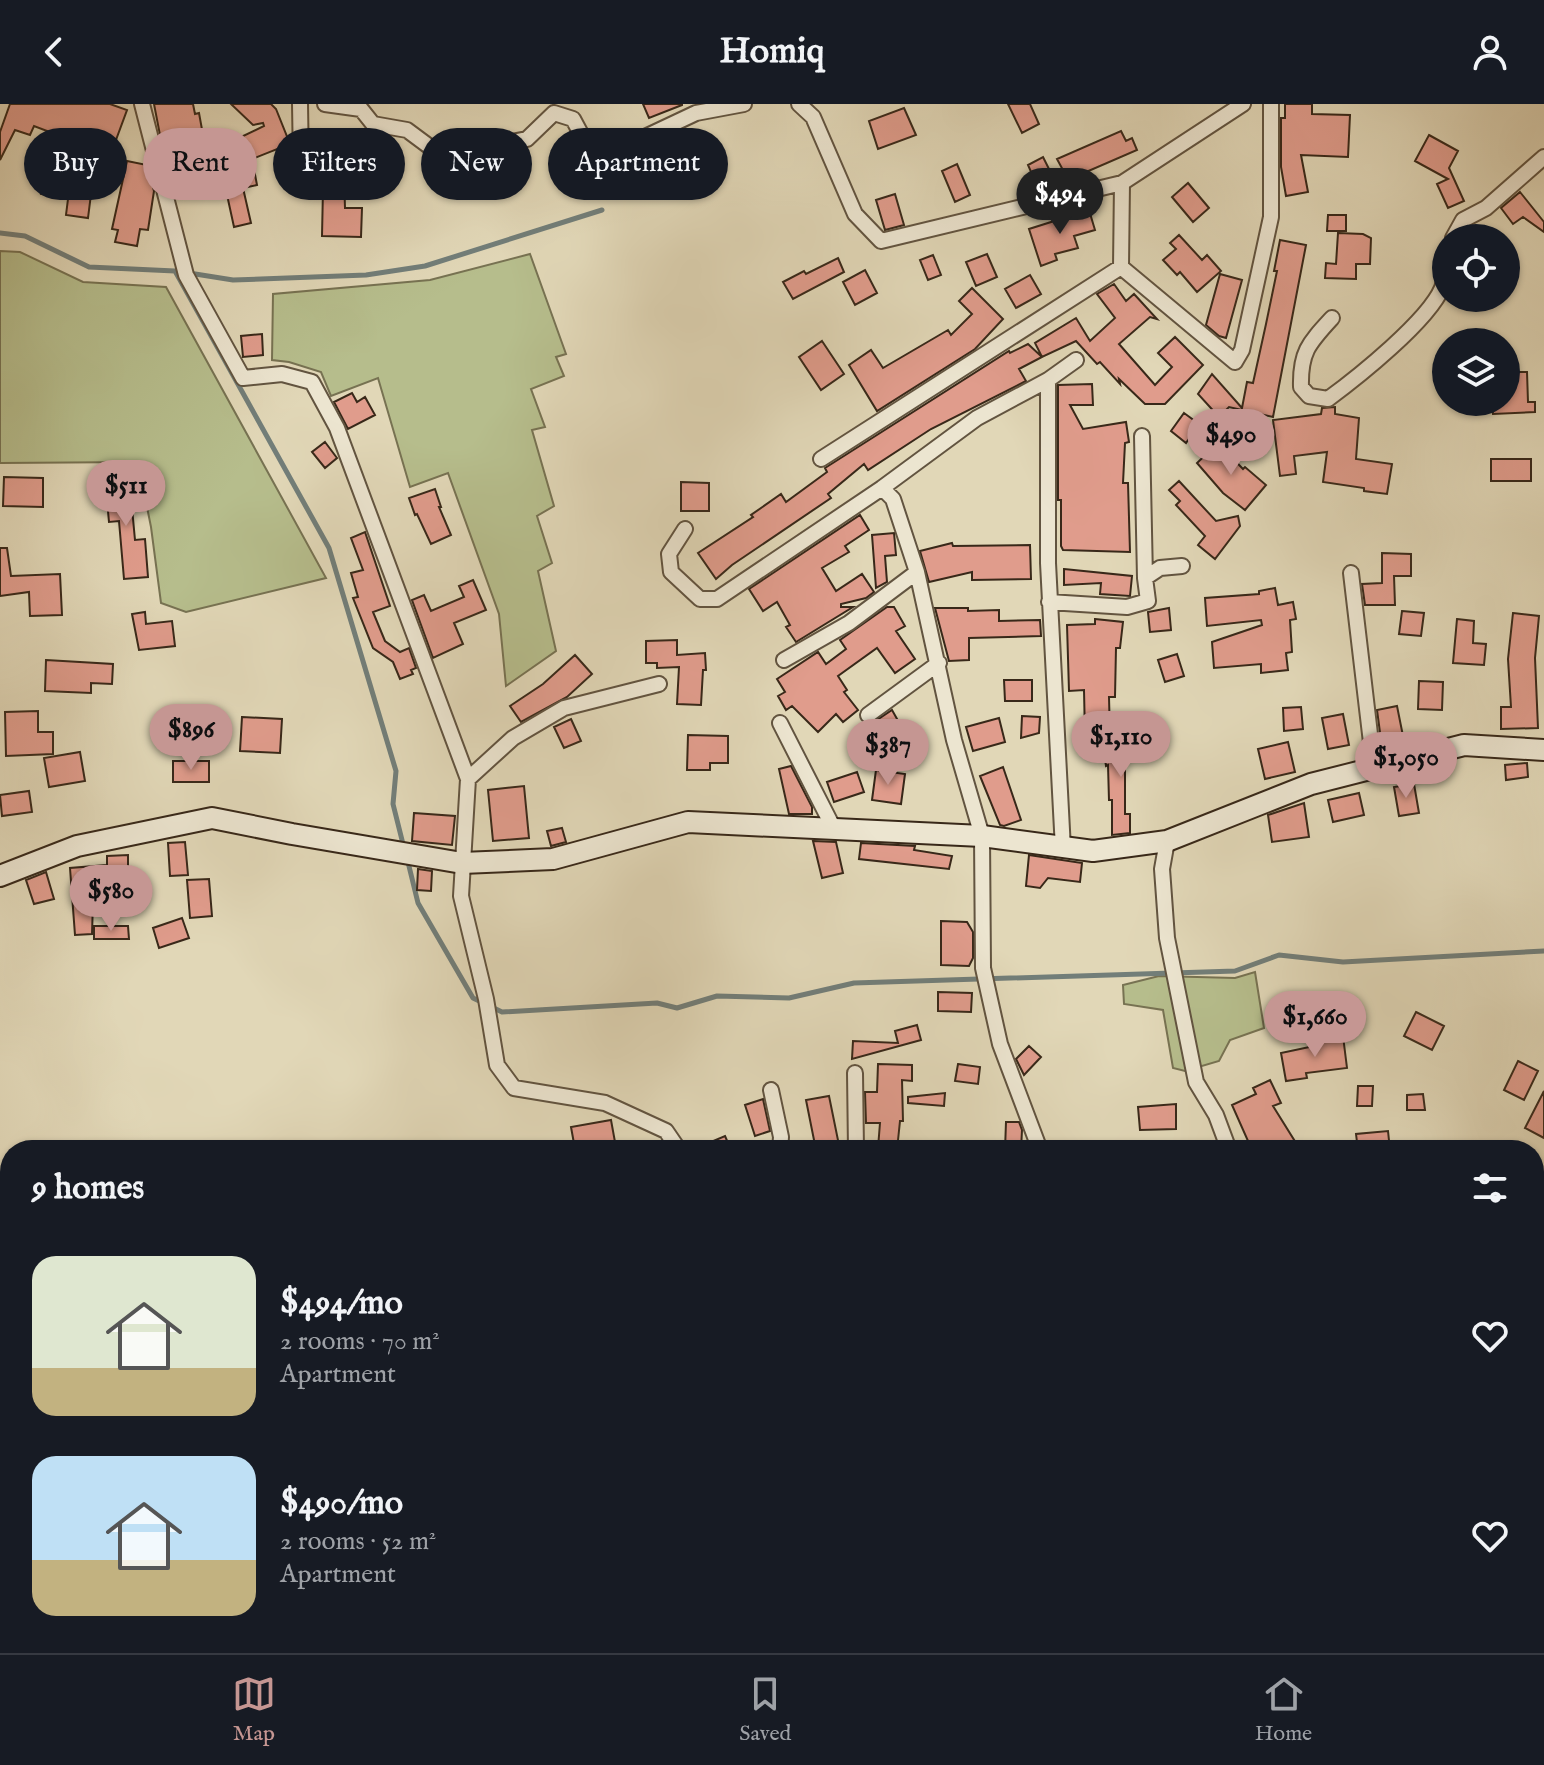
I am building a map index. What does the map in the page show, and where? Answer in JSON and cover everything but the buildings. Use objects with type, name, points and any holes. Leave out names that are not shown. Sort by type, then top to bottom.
[{"type":"street","points":[[142,104],[186,272],[243,378],[282,374],[312,382],[337,428],[468,779],[461,896],[487,1005],[497,1065],[514,1088],[605,1103],[666,1131],[672,1140]]},
{"type":"street","points":[[325,104],[361,109],[373,124],[407,130],[442,156],[527,139],[554,113],[573,119],[588,147],[609,154],[696,113],[744,104]]},
{"type":"street","points":[[799,104],[813,117],[855,214],[881,241],[1122,183],[1243,104]]},
{"type":"street","points":[[1122,183],[1121,267],[1230,361],[1235,362],[1242,350],[1271,217],[1271,104]]},
{"type":"street","points":[[303,128],[305,105]]},
{"type":"street","points":[[1461,224],[1486,208],[1544,157]]},
{"type":"street","points":[[821,459],[1121,267]]},
{"type":"street","points":[[1332,318],[1307,345],[1300,364],[1301,387],[1309,396],[1328,399],[1368,367],[1424,315],[1432,303]]},
{"type":"street","points":[[685,529],[669,554],[671,572],[700,599],[717,599],[882,488],[977,418],[1048,380],[1076,360]]},
{"type":"street","points":[[1048,380],[1049,602],[1063,849]]},
{"type":"street","points":[[1049,602],[1127,607],[1148,601],[1142,436]]},
{"type":"street","points":[[882,488],[893,499],[917,572],[954,740],[982,836],[983,968],[1000,1044],[1036,1140]]},
{"type":"street","points":[[1145,578],[1160,568],[1182,566]]},
{"type":"street","points":[[784,660],[849,623],[917,572]]},
{"type":"street","points":[[1351,573],[1374,768]]},
{"type":"street","points":[[868,715],[939,663]]},
{"type":"street","points":[[468,779],[513,738],[564,708],[659,684]]},
{"type":"street","points":[[780,723],[833,827]]},
{"type":"street","points":[[0,876],[77,846],[212,818],[462,863],[553,859],[688,822],[982,836],[1093,851],[1167,841],[1311,784],[1464,745],[1544,750]]},
{"type":"street","points":[[1167,841],[1162,869],[1167,938],[1196,1082],[1216,1115],[1225,1140]]},
{"type":"street","points":[[855,1073],[856,1140]]},
{"type":"street","points":[[771,1090],[781,1140]]},
{"type":"green space","points":[[0,251],[20,252],[83,282],[166,287],[326,578],[186,612],[161,603],[138,462],[0,463]]},
{"type":"green space","points":[[530,254],[566,354],[556,357],[564,376],[531,389],[545,427],[532,430],[554,506],[537,516],[552,563],[538,571],[556,651],[506,686],[499,614],[448,473],[410,487],[378,378],[331,396],[321,372],[272,360],[273,294],[430,280]]},
{"type":"green space","points":[[1255,972],[1264,1028],[1230,1040],[1219,1061],[1185,1071],[1173,1068],[1163,1010],[1124,1004],[1123,985],[1159,976],[1235,978]]},
{"type":"waterway","points":[[189,273],[233,280],[366,275],[425,266],[602,210]]},
{"type":"waterway","points":[[0,233],[25,236],[89,267],[175,271],[329,548],[396,771],[393,804],[404,848]]},
{"type":"waterway","points":[[407,858],[418,903],[473,998],[502,1012],[657,1003],[677,1008],[717,996],[789,998],[854,983],[1235,971],[1279,955],[1343,962],[1544,951]]}]
